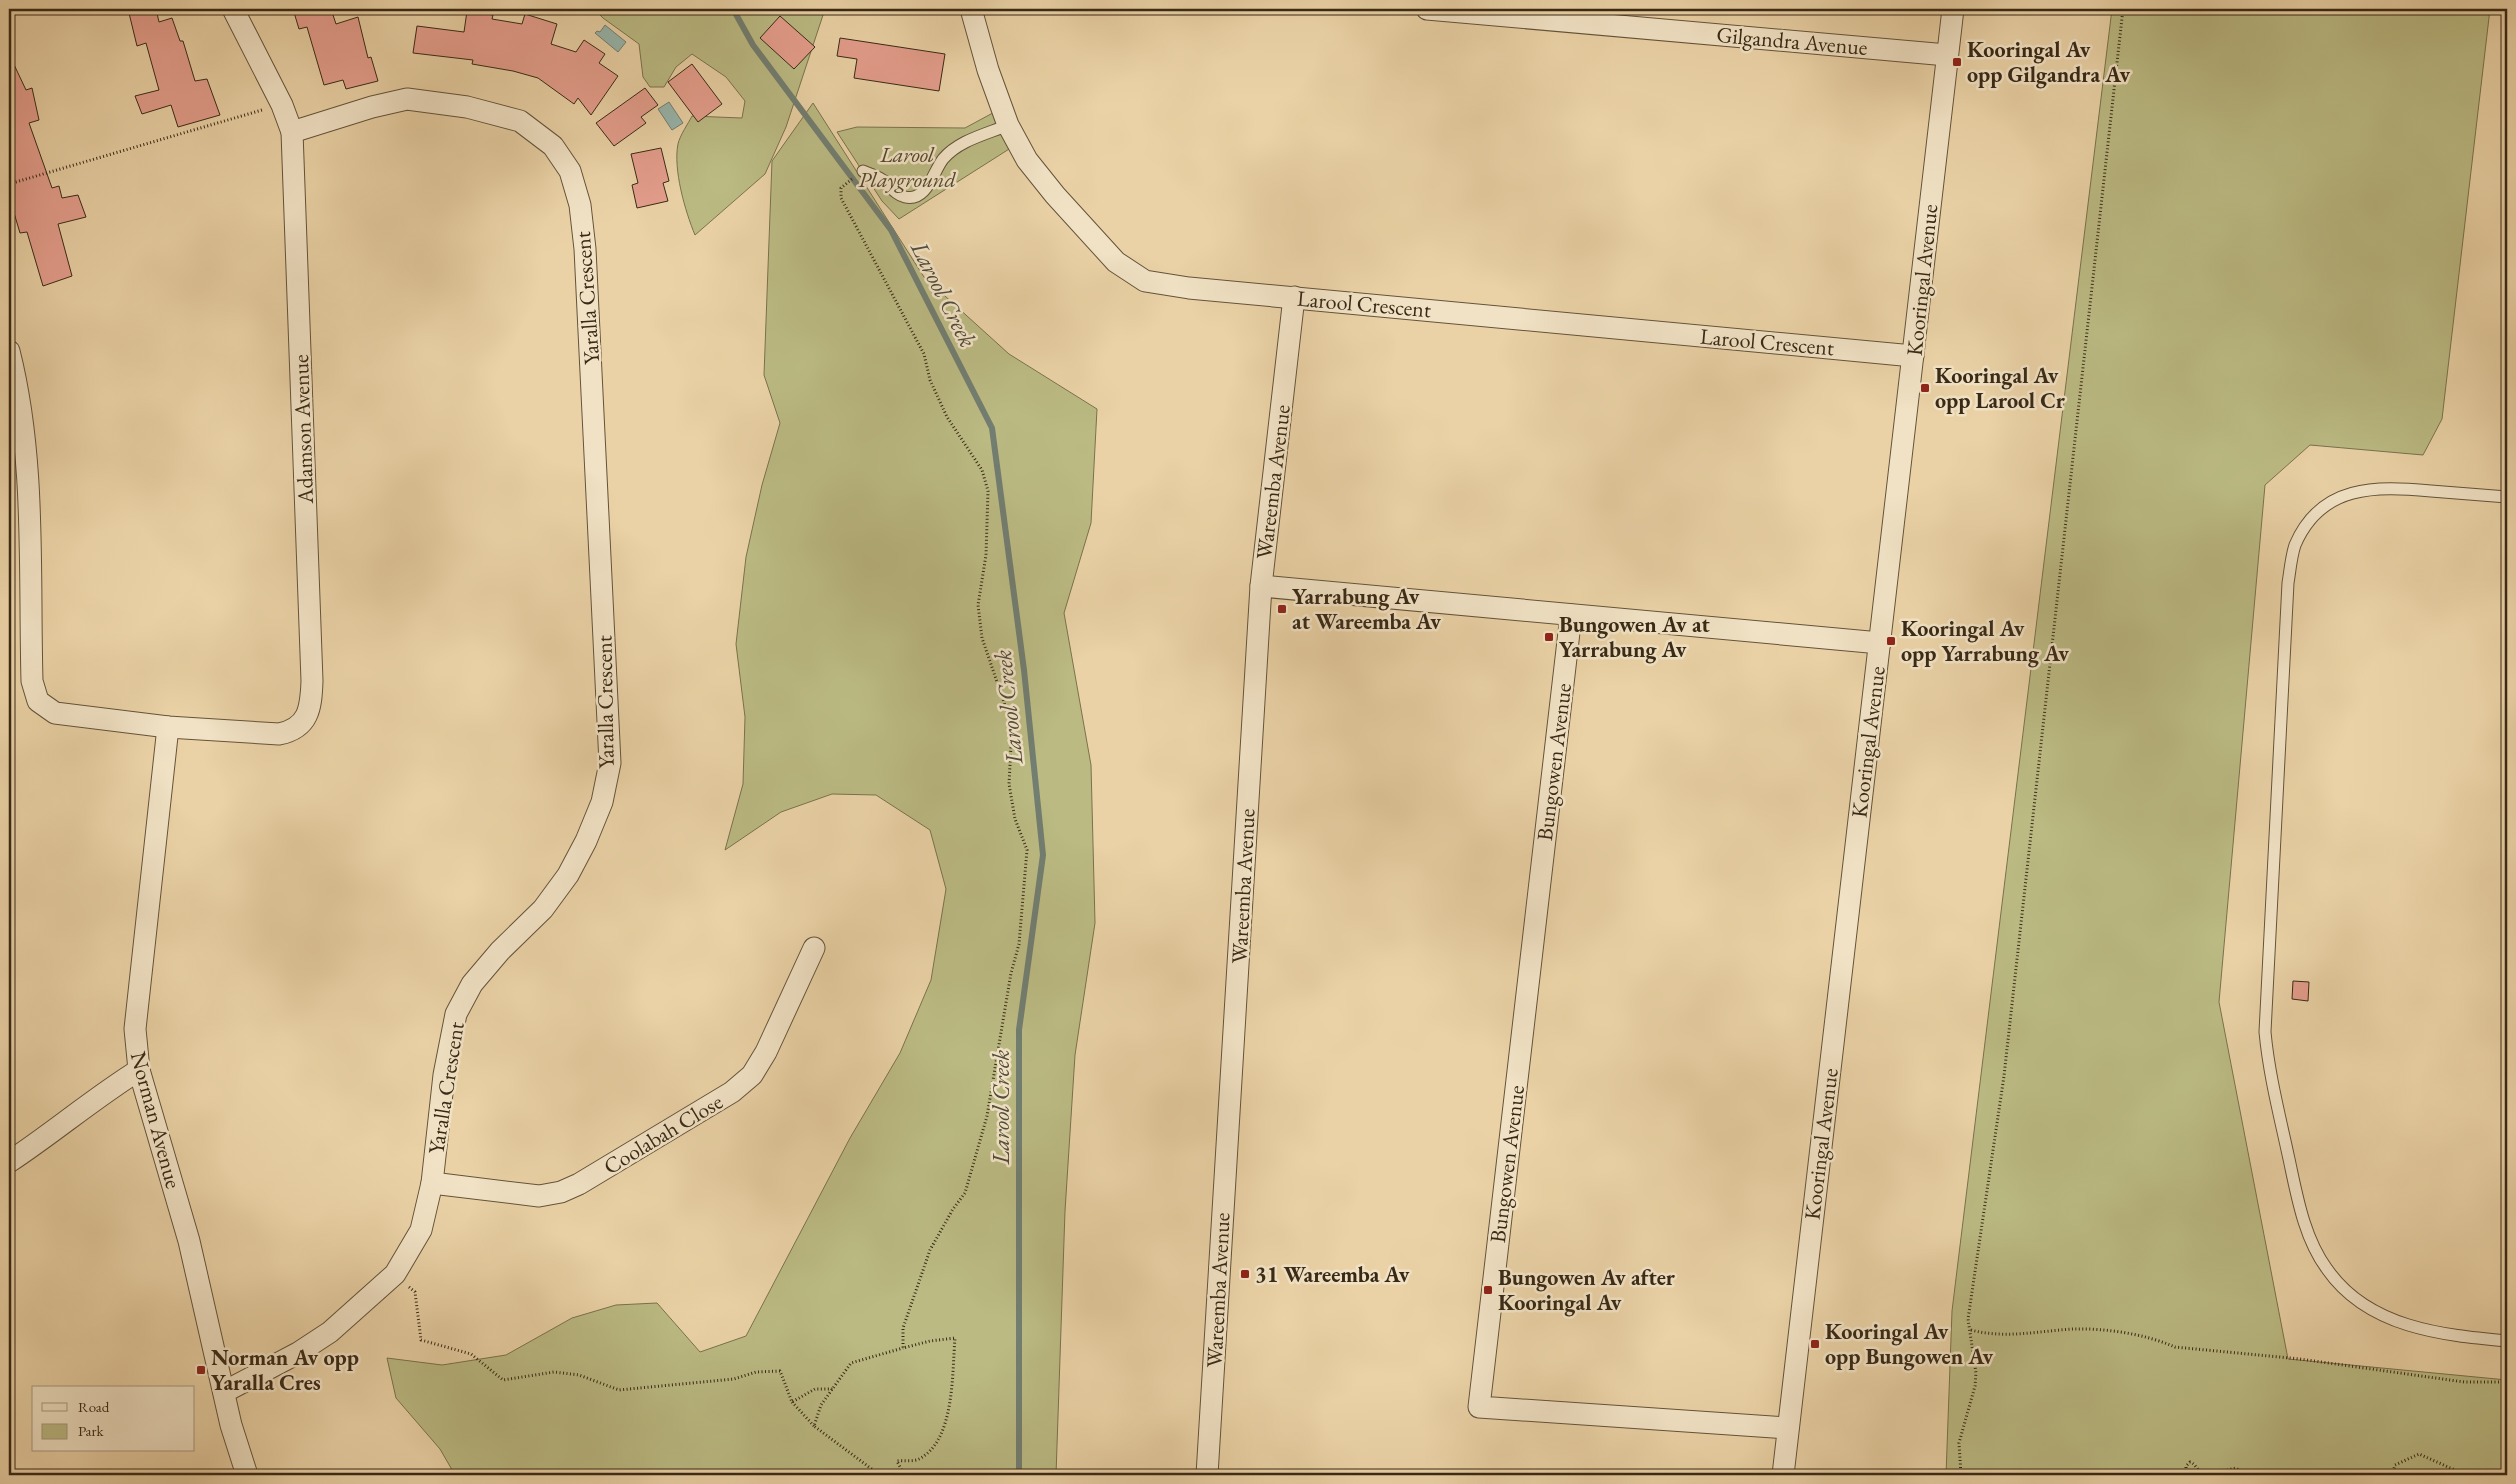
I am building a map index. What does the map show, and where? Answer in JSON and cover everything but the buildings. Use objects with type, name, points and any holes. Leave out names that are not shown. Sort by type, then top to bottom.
[{"type":"street","name":"Adamson Avenue","points":[[9,352],[16,378],[27,457],[32,681],[38,701],[54,713],[168,726],[279,734],[293,731],[304,721],[312,704],[292,132],[282,105],[233,9]]},
{"type":"street","name":"Larool Crescent","points":[[971,9],[988,70],[1008,125],[1027,160],[1055,195],[1116,262],[1145,281],[1189,288],[1913,356]]},
{"type":"street","name":"Gilgandra Avenue","points":[[1427,9],[1947,55]]},
{"type":"street","name":"Kooringal Avenue","points":[[1783,1475],[1953,9]]},
{"type":"street","name":"Yaralla Crescent","points":[[224,1392],[298,1353],[330,1332],[396,1274],[421,1230],[432,1183],[444,1075],[456,1014],[472,984],[500,951],[543,909],[568,875],[586,841],[602,802],[610,762],[585,249],[580,205],[570,171],[553,146],[520,121],[467,107],[407,99],[372,107],[292,132]]},
{"type":"street","name":"Wareemba Avenue","points":[[1207,1475],[1261,586],[1294,297]]},
{"type":"street","points":[[1261,586],[1880,643]]},
{"type":"street","name":"Bungowen Avenue","points":[[1571,615],[1479,1407],[1788,1428]]},
{"type":"street","name":"Norman Avenue","points":[[168,726],[135,1029],[139,1070],[189,1241],[231,1425],[247,1475]]},
{"type":"street","name":"Coolabah Close","points":[[432,1183],[528,1196],[561,1192],[579,1184],[732,1092],[752,1075],[766,1052],[814,948]]},
{"type":"street","points":[[9,1162],[47,1137],[105,1091],[139,1070]]},
{"type":"lane","points":[[863,171],[884,181],[897,194],[907,198],[916,197],[923,192],[944,158],[962,144],[1008,125]]},
{"type":"lane","points":[[2507,497],[2404,488],[2379,487],[2358,490],[2330,503],[2302,531],[2294,547],[2288,593],[2265,1032],[2270,1074],[2298,1200],[2315,1248],[2326,1269],[2340,1285],[2360,1302],[2401,1324],[2432,1332],[2507,1341]]},
{"type":"path","points":[[1961,1475],[1958,1443],[1975,1386],[1976,1373],[1968,1319],[2004,1076],[2123,9]]},
{"type":"path","points":[[9,184],[282,105]]},
{"type":"path","points":[[841,188],[841,198],[924,354],[930,380],[947,417],[982,470],[988,491],[986,555],[978,605],[982,638],[1012,726],[1009,784],[1015,819],[1027,850],[1019,944],[1011,973],[987,1116],[965,1193],[930,1250],[903,1328],[903,1348]]},
{"type":"path","points":[[396,1274],[415,1292],[421,1340],[471,1354],[503,1380],[554,1372],[579,1375],[619,1390],[734,1379],[756,1372],[780,1371],[792,1402],[814,1426],[874,1470],[875,1475]]},
{"type":"path","points":[[1970,1330],[1991,1336],[2075,1329],[2117,1333],[2156,1339],[2175,1347],[2300,1359],[2464,1382],[2507,1382]]},
{"type":"path","points":[[814,1426],[822,1405],[850,1363],[930,1340],[955,1338],[948,1419],[933,1450],[918,1460],[896,1461],[904,1475]]},
{"type":"path","points":[[792,1402],[814,1389],[833,1389]]},
{"type":"path","points":[[2392,1475],[2395,1464],[2419,1454],[2466,1475]]},
{"type":"path","points":[[2186,1475],[2186,1466],[2190,1462],[2195,1464],[2203,1473],[2212,1474],[2236,1468],[2245,1475]]},
{"type":"green space","points":[[594,9],[825,9],[786,127],[765,174],[695,235],[687,214],[679,177],[677,154],[679,141],[692,116],[742,118],[745,101],[726,77],[692,54],[676,67],[664,87],[650,87],[643,77],[639,44],[603,18]]},
{"type":"green space","points":[[2112,9],[2490,9],[2442,419],[2423,455],[2310,445],[2265,485],[2219,1002],[2288,1359],[2507,1380],[2507,1475],[1946,1475],[1952,1311]]},
{"type":"green space","points":[[813,103],[924,277],[1009,354],[1097,409],[1091,523],[1064,613],[1091,765],[1095,923],[1075,1055],[1065,1211],[1056,1475],[455,1475],[440,1449],[396,1398],[387,1358],[442,1365],[506,1355],[572,1318],[616,1305],[657,1303],[700,1352],[746,1336],[850,1138],[900,1053],[931,980],[946,889],[930,830],[876,795],[832,794],[781,812],[725,850],[743,784],[745,717],[736,644],[746,557],[762,485],[780,423],[764,375],[772,161]]},
{"type":"green space","name":"Larool Playground","points":[[1002,108],[1017,144],[899,219],[882,201],[837,132],[857,127],[965,128]]},
{"type":"water","points":[[605,25],[626,42],[618,52],[595,33],[597,31],[600,32]]},
{"type":"water","points":[[669,102],[683,123],[672,130],[658,109]]},
{"type":"waterway","name":"Larool Creek","points":[[733,9],[753,45],[891,230],[992,428],[1024,670],[1043,855],[1019,1030],[1019,1475]]},
{"type":"place","name":"Kooringal Av opp Gilgandra Av","points":[[1957,62]]},
{"type":"place","name":"Kooringal Av opp Larool Cr","points":[[1925,388]]},
{"type":"place","name":"Yarrabung Av at Wareemba Av","points":[[1282,609]]},
{"type":"place","name":"Bungowen Av at Yarrabung Av","points":[[1549,637]]},
{"type":"place","name":"Kooringal Av opp Yarrabung Av","points":[[1891,641]]},
{"type":"place","name":"31 Wareemba Av","points":[[1245,1274]]},
{"type":"place","name":"Bungowen Av after Kooringal Av","points":[[1488,1290]]},
{"type":"place","name":"Kooringal Av opp Bungowen Av","points":[[1815,1344]]},
{"type":"place","name":"Norman Av opp Yaralla Cres","points":[[201,1370]]}]
